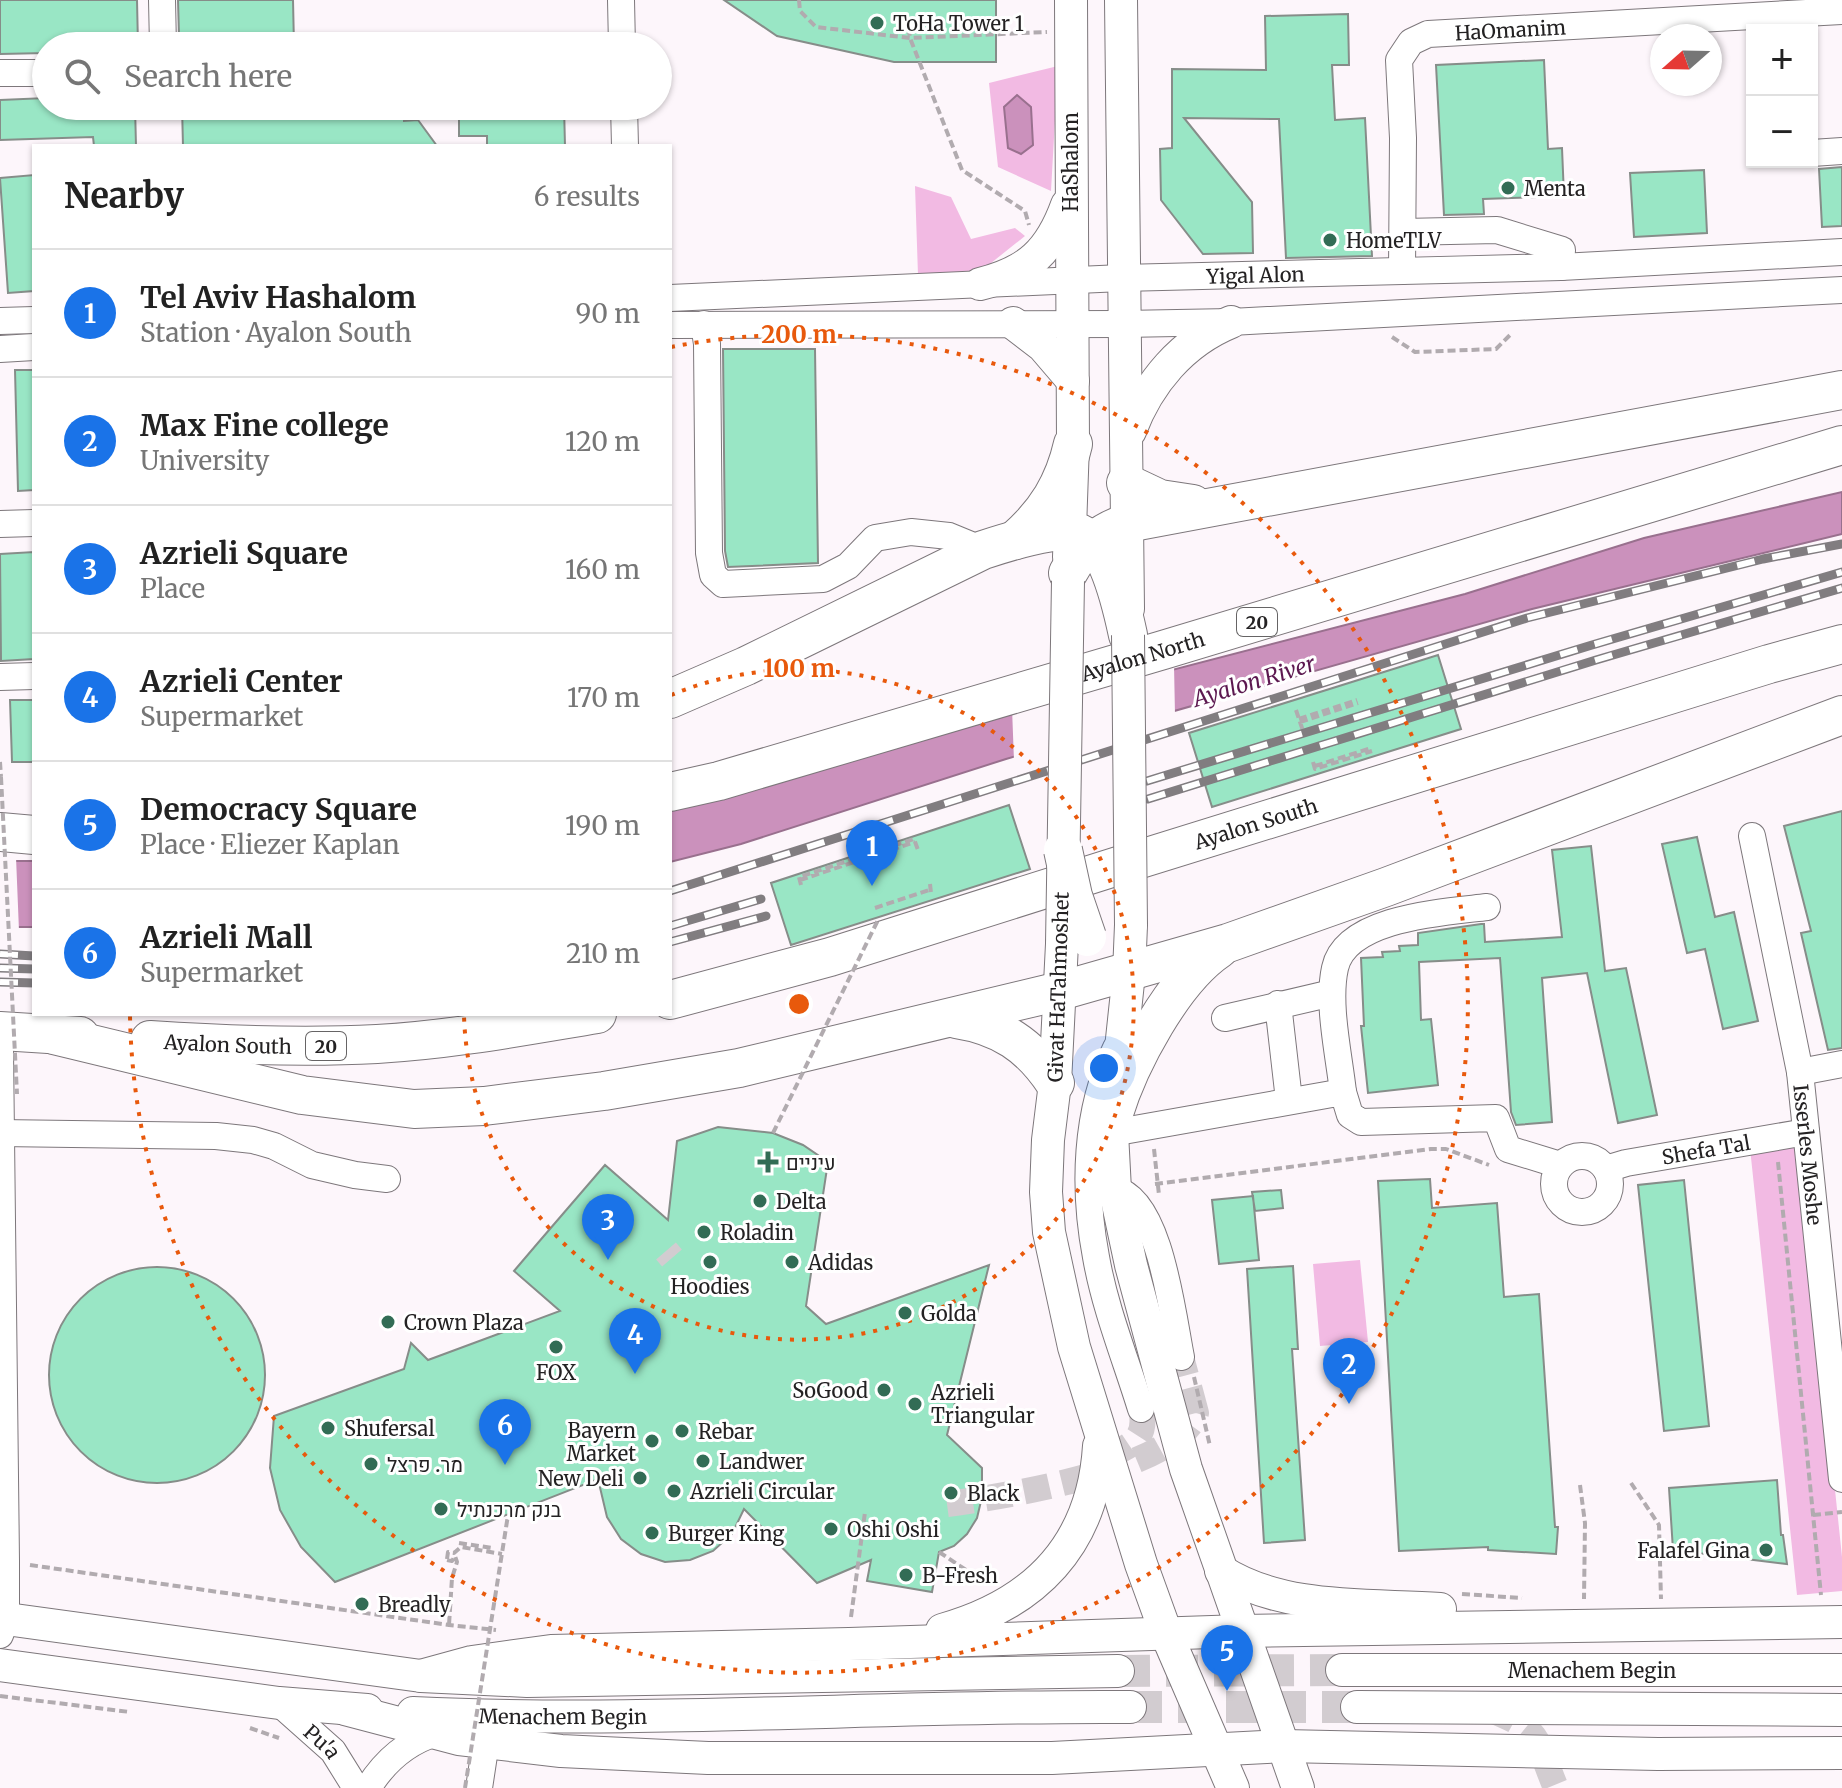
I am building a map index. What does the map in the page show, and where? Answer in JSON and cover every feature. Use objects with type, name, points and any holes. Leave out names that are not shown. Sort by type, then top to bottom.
[{"type":"highway","points":[[1099,552],[1115,527],[1127,523],[1842,390]]},
{"type":"highway","points":[[672,698],[999,545],[1029,527],[1059,489],[1073,444]]},
{"type":"highway","name":"Ayalon North","points":[[672,792],[719,781],[1163,650],[1842,445]]},
{"type":"highway","points":[[1126,483],[1160,499],[1211,506]]},
{"type":"highway","points":[[999,545],[1099,552]]},
{"type":"highway","points":[[1068,577],[1080,553],[1099,552]]},
{"type":"highway","points":[[1099,552],[1116,586],[1128,635]]},
{"type":"highway","name":"Ayalon South","points":[[672,999],[845,953],[1769,664],[1842,644]]},
{"type":"highway","points":[[54,1035],[302,1095],[414,1109],[484,1106],[604,1091],[739,1068],[1060,991],[1228,943],[1842,715]]},
{"type":"highway","points":[[1063,850],[1073,896],[1075,941],[1108,965],[1129,973]]},
{"type":"highway","points":[[1113,1124],[1119,1097],[1139,1054],[1168,1007],[1195,970],[1228,943]]},
{"type":"highway","name":"Ayalon South","points":[[0,1031],[295,1046],[380,1044],[585,1016]]},
{"type":"highway","points":[[945,1019],[981,1024],[1014,1037],[1035,1056],[1055,1083]]},
{"type":"main road","points":[[1121,0],[1127,523]]},
{"type":"main road","name":"HaShalom","points":[[1070,16],[1072,324]]},
{"type":"main road","points":[[980,284],[1005,278],[1040,256],[1062,217],[1070,194]]},
{"type":"main road","points":[[1126,442],[1145,397],[1163,372],[1200,340],[1231,322]]},
{"type":"main road","points":[[1013,323],[1052,354],[1073,381]]},
{"type":"main road","points":[[1072,324],[1073,444],[1099,552]]},
{"type":"main road","points":[[1063,850],[1068,577]]},
{"type":"main road","points":[[1128,635],[1131,925],[1113,1124],[1115,1190],[1158,1372],[1186,1469],[1298,1788]]},
{"type":"main road","name":"Givat HaTahmoshet","points":[[1075,941],[1060,991],[1055,1083],[1048,1140],[1046,1192],[1049,1232],[1074,1347],[1141,1564],[1166,1633],[1233,1788]]},
{"type":"main road","points":[[897,1643],[986,1615],[1013,1601],[1065,1553],[1082,1523],[1094,1490],[1099,1431]]},
{"type":"main road","points":[[1221,1571],[1250,1588],[1288,1600],[1695,1623]]},
{"type":"main road","points":[[421,1676],[472,1662],[551,1651],[1242,1631],[1833,1621]]},
{"type":"main road","name":"Menachem Begin","points":[[2,1624],[421,1676],[527,1681],[1118,1671]]},
{"type":"main road","name":"Menachem Begin","points":[[0,1665],[279,1703],[519,1717],[999,1706],[1130,1707]]},
{"type":"main road","name":"Menachem Begin","points":[[1342,1670],[1842,1670]]},
{"type":"main road","name":"Menachem Begin","points":[[1357,1707],[1842,1710]]},
{"type":"main road","points":[[345,1709],[436,1733],[486,1742],[561,1751],[708,1758],[1052,1758],[1284,1746],[1658,1754],[1842,1753]]},
{"type":"street","points":[[162,0],[163,32]]},
{"type":"street","points":[[621,0],[622,32]]},
{"type":"street","name":"HaOmanim","points":[[1402,271],[1403,138],[1399,60],[1411,42],[1428,34],[1572,34],[1767,21],[1842,11]]},
{"type":"street","points":[[0,73],[32,73]]},
{"type":"street","points":[[624,120],[625,144]]},
{"type":"street","points":[[1818,153],[1842,151]]},
{"type":"street","points":[[1403,232],[1497,230],[1562,250],[1561,267]]},
{"type":"street","name":"Yigal Alon","points":[[672,298],[1122,278],[1561,267],[1842,252]]},
{"type":"street","points":[[672,325],[1231,322],[1842,290]]},
{"type":"street","points":[[0,321],[32,320]]},
{"type":"street","points":[[704,324],[707,344],[709,553],[713,575],[723,584],[823,579],[848,566],[875,538],[911,532],[999,545]]},
{"type":"street","points":[[0,349],[32,347]]},
{"type":"street","points":[[0,524],[32,523]]},
{"type":"street","points":[[0,677],[32,676]]},
{"type":"street","name":"Isserles Moshe","points":[[1752,836],[1800,1072],[1842,1479]]},
{"type":"street","points":[[1487,907],[1413,916],[1368,931],[1343,950],[1335,966],[1332,993],[1343,1092],[1350,1115],[1361,1122],[1496,1118],[1508,1149],[1560,1165]]},
{"type":"street","points":[[1225,1018],[1332,993]]},
{"type":"street","points":[[1278,1004],[1289,1100]]},
{"type":"street","points":[[1122,1036],[1105,1071],[1093,1117],[1089,1178],[1092,1226],[1101,1281],[1141,1409]]},
{"type":"street","points":[[0,1051],[9,1092],[1,1133],[6,1561],[2,1624]]},
{"type":"street","points":[[1800,1072],[1842,1064]]},
{"type":"street","points":[[1113,1124],[1343,1092]]},
{"type":"street","name":"Shefa Tal","points":[[1606,1169],[1806,1132]]},
{"type":"street","points":[[1,1133],[216,1136],[253,1140],[274,1146],[312,1165],[387,1179]]},
{"type":"street","points":[[1588,1156],[1606,1169],[1610,1184],[1605,1200],[1591,1211],[1566,1207],[1555,1195],[1554,1179],[1560,1165],[1572,1157],[1588,1156]]},
{"type":"street","points":[[1115,1190],[1125,1191],[1135,1199],[1155,1240],[1181,1357]]},
{"type":"street","name":"Pu'a","points":[[279,1703],[333,1751],[356,1788]]},
{"type":"street","points":[[368,1788],[386,1764],[400,1752],[423,1737],[436,1733]]},
{"type":"street","points":[[479,1788],[486,1742]]},
{"type":"path","points":[[799,0],[800,11],[816,27],[910,38],[1070,16]]},
{"type":"path","points":[[907,16],[910,38],[962,170],[1025,211],[1040,256]]},
{"type":"path","points":[[1300,720],[1357,702]]},
{"type":"path","points":[[1296,710],[1303,731]]},
{"type":"path","points":[[1314,764],[1315,769],[1372,749]]},
{"type":"path","points":[[0,762],[9,1092]]},
{"type":"path","points":[[800,883],[799,877],[914,839],[918,850]]},
{"type":"path","points":[[875,908],[932,889]]},
{"type":"path","points":[[773,1133],[879,918]]},
{"type":"path","points":[[1776,1137],[1813,1515],[1833,1621]]},
{"type":"path","points":[[1115,1190],[1431,1149],[1446,1149],[1496,1167]]},
{"type":"path","points":[[1631,1483],[1659,1525],[1661,1622]]},
{"type":"path","points":[[1580,1485],[1585,1523],[1584,1617]]},
{"type":"path","points":[[849,1644],[865,1512]]},
{"type":"path","points":[[1813,1515],[1842,1512]]},
{"type":"path","points":[[465,1788],[508,1515]]},
{"type":"path","points":[[449,1625],[452,1578],[457,1562],[455,1556],[450,1561],[446,1556],[448,1552],[454,1553],[460,1545]]},
{"type":"path","points":[[460,1545],[502,1554]]},
{"type":"path","points":[[460,1545],[492,1548]]},
{"type":"path","points":[[939,1552],[987,1585]]},
{"type":"path","points":[[6,1561],[449,1625],[507,1630]]},
{"type":"path","points":[[1462,1594],[1523,1598]]},
{"type":"path","points":[[0,1696],[141,1714]]},
{"type":"path","points":[[247,1727],[287,1740]]},
{"type":"shaded area","points":[[1058,66],[1051,191],[998,167],[989,83]]},
{"type":"shaded area","points":[[915,186],[951,197],[971,239],[1015,228],[1025,236],[981,271],[918,275]]},
{"type":"shaded area","points":[[1799,1143],[1842,1557],[1842,1591],[1797,1595],[1750,1148]]},
{"type":"shaded area","points":[[1360,1260],[1368,1342],[1320,1346],[1313,1264]]},
{"type":"water","points":[[1017,95],[1031,107],[1033,145],[1021,154],[1008,148],[1004,107]]},
{"type":"water","name":"Ayalon River","points":[[1842,492],[1842,534],[1532,609],[1006,759],[741,844],[672,861],[672,806],[956,726],[1465,594],[1644,538]]},
{"type":"water","points":[[0,861],[32,861],[32,927],[15,927]]},
{"type":"pier","points":[[1174,665],[1175,715],[1014,761],[1012,708]]},
{"type":"pier","points":[[0,857],[16,857],[19,931],[0,930]]},
{"type":"building","points":[[0,0],[137,0],[138,32],[32,32],[32,53],[0,54]]},
{"type":"building","points":[[178,0],[293,0],[294,32],[179,32]]},
{"type":"building","name":"ToHa Tower 1","points":[[724,0],[996,0],[996,62],[894,62],[777,36]]},
{"type":"building","points":[[1348,14],[1349,65],[1332,65],[1335,120],[1365,118],[1372,256],[1286,258],[1279,119],[1184,118],[1252,202],[1253,253],[1203,254],[1161,200],[1160,149],[1172,148],[1172,69],[1266,70],[1265,16]]},
{"type":"building","points":[[1544,60],[1548,149],[1562,148],[1564,196],[1483,199],[1484,214],[1444,215],[1436,65]]},
{"type":"building","points":[[32,99],[32,120],[135,120],[136,144],[94,144],[93,137],[0,140],[0,100]]},
{"type":"building","points":[[182,120],[418,120],[436,144],[183,144]]},
{"type":"building","points":[[459,120],[564,120],[565,144],[487,144],[487,136],[459,136]]},
{"type":"building","points":[[1842,167],[1842,226],[1822,227],[1819,169]]},
{"type":"building","points":[[1704,170],[1707,233],[1634,237],[1630,173]]},
{"type":"building","points":[[32,175],[32,291],[8,293],[0,178]]},
{"type":"building","points":[[723,349],[815,349],[818,563],[728,567],[725,551]]},
{"type":"building","points":[[15,370],[32,370],[32,490],[18,491]]},
{"type":"building","points":[[32,552],[32,659],[1,661],[0,554]]},
{"type":"building","points":[[1438,655],[1461,729],[1212,807],[1189,733]]},
{"type":"building","points":[[10,700],[32,700],[32,762],[12,762]]},
{"type":"building","points":[[1009,805],[1030,869],[791,945],[771,883]]},
{"type":"building","points":[[1842,811],[1842,1048],[1828,1050],[1801,933],[1811,931],[1784,826]]},
{"type":"building","points":[[1697,837],[1715,917],[1734,912],[1758,1021],[1723,1029],[1705,949],[1687,953],[1662,844]]},
{"type":"building","points":[[1591,846],[1605,971],[1626,968],[1657,1115],[1618,1123],[1587,973],[1542,978],[1552,1122],[1516,1125],[1511,1112],[1500,958],[1419,962],[1421,1020],[1431,1019],[1438,1085],[1368,1093],[1361,1026],[1364,1026],[1361,958],[1383,957],[1382,952],[1400,951],[1399,946],[1418,945],[1418,933],[1481,924],[1484,924],[1485,942],[1562,937],[1552,850]]},
{"type":"building","points":[[718,1127],[773,1133],[803,1145],[828,1162],[806,1306],[826,1324],[989,1265],[947,1435],[982,1468],[982,1497],[977,1518],[967,1534],[954,1546],[939,1552],[932,1592],[867,1581],[871,1560],[817,1583],[744,1509],[732,1534],[713,1551],[690,1560],[665,1562],[641,1554],[621,1539],[607,1517],[598,1479],[335,1582],[301,1547],[280,1510],[270,1468],[274,1416],[404,1369],[411,1343],[428,1360],[560,1311],[514,1271],[537,1244],[605,1165],[668,1220],[677,1141]]},
{"type":"building","points":[[1430,1179],[1432,1208],[1497,1203],[1504,1297],[1539,1294],[1555,1527],[1558,1527],[1556,1554],[1488,1550],[1488,1547],[1399,1551],[1378,1181]]},
{"type":"building","points":[[1684,1180],[1709,1426],[1664,1431],[1638,1185]]},
{"type":"building","points":[[1281,1190],[1283,1208],[1255,1211],[1252,1192]]},
{"type":"building","points":[[1253,1196],[1259,1260],[1219,1264],[1212,1200]]},
{"type":"building","points":[[1293,1266],[1298,1349],[1292,1349],[1305,1540],[1264,1543],[1247,1269]]},
{"type":"building","points":[[157,1267],[198,1275],[217,1285],[233,1299],[247,1315],[257,1334],[265,1375],[257,1416],[247,1435],[233,1451],[217,1465],[198,1475],[157,1483],[116,1475],[97,1465],[81,1451],[67,1435],[57,1416],[49,1375],[57,1334],[67,1315],[81,1299],[97,1285],[116,1275]]},
{"type":"building","points":[[1777,1480],[1781,1535],[1787,1564],[1673,1550],[1669,1488]]},
{"type":"tunnel","points":[[666,1251],[672,1258]]},
{"type":"tunnel","points":[[947,1504],[1006,1495],[1085,1477],[1124,1465],[1157,1450],[1183,1433],[1196,1413],[1181,1357]]},
{"type":"tunnel","points":[[1106,1457],[1129,1445],[1139,1435],[1142,1428],[1141,1409]]},
{"type":"tunnel","points":[[1118,1671],[1342,1670]]},
{"type":"tunnel","points":[[1130,1707],[1357,1707]]},
{"type":"tunnel","points":[[1491,1710],[1520,1724],[1536,1739],[1556,1788]]},
{"type":"railway","points":[[672,890],[1527,618],[1763,559],[1842,544]]},
{"type":"railway","points":[[1147,781],[1842,572]]},
{"type":"railway","points":[[1148,799],[1596,660],[1842,588]]},
{"type":"railway","points":[[672,925],[761,899]]},
{"type":"railway","points":[[672,941],[766,916]]},
{"type":"railway","points":[[0,954],[32,956]]},
{"type":"railway","points":[[0,968],[32,969]]},
{"type":"railway","points":[[0,982],[32,983]]},
{"type":"place","name":"ToHa Tower 1","points":[[877,23]]},
{"type":"place","name":"Menta","points":[[1508,188]]},
{"type":"place","name":"HomeTLV","points":[[1330,240]]},
{"type":"place","name":"Tel Aviv Hashalom","points":[[872,886]]},
{"type":"place","name":"עיניים","points":[[768,1162]]},
{"type":"place","name":"Delta","points":[[760,1201]]},
{"type":"place","name":"Roladin","points":[[704,1232]]},
{"type":"place","name":"Azrieli Square","points":[[608,1260]]},
{"type":"place","name":"Hoodies","points":[[710,1262]]},
{"type":"place","name":"Adidas","points":[[792,1262]]},
{"type":"place","name":"Golda","points":[[905,1313]]},
{"type":"place","name":"Crown Plaza","points":[[388,1322]]},
{"type":"place","name":"FOX","points":[[556,1347]]},
{"type":"place","name":"Azrieli Center","points":[[635,1374]]},
{"type":"place","name":"SoGood","points":[[884,1390]]},
{"type":"place","name":"Azrieli Triangular","points":[[915,1404]]},
{"type":"place","name":"Max Fine college","points":[[1349,1404]]},
{"type":"place","name":"Shufersal","points":[[328,1428]]},
{"type":"place","name":"Rebar","points":[[682,1431]]},
{"type":"place","name":"Bayern Market","points":[[652,1441]]},
{"type":"place","name":"Landwer","points":[[703,1461]]},
{"type":"place","name":"מר. פרצל","points":[[371,1464]]},
{"type":"place","name":"Azrieli Mall","points":[[505,1465]]},
{"type":"place","name":"New Deli","points":[[640,1478]]},
{"type":"place","name":"Azrieli Circular","points":[[674,1491]]},
{"type":"place","name":"Black","points":[[951,1493]]},
{"type":"place","name":"בנק מרכנתיל","points":[[441,1509]]},
{"type":"place","name":"Oshi Oshi","points":[[831,1529]]},
{"type":"place","name":"Burger King","points":[[652,1533]]},
{"type":"place","name":"Falafel Gina","points":[[1766,1550]]},
{"type":"place","name":"B-Fresh","points":[[906,1575]]},
{"type":"place","name":"Breadly","points":[[362,1604]]},
{"type":"place","name":"Democracy Square","points":[[1227,1691]]}]
